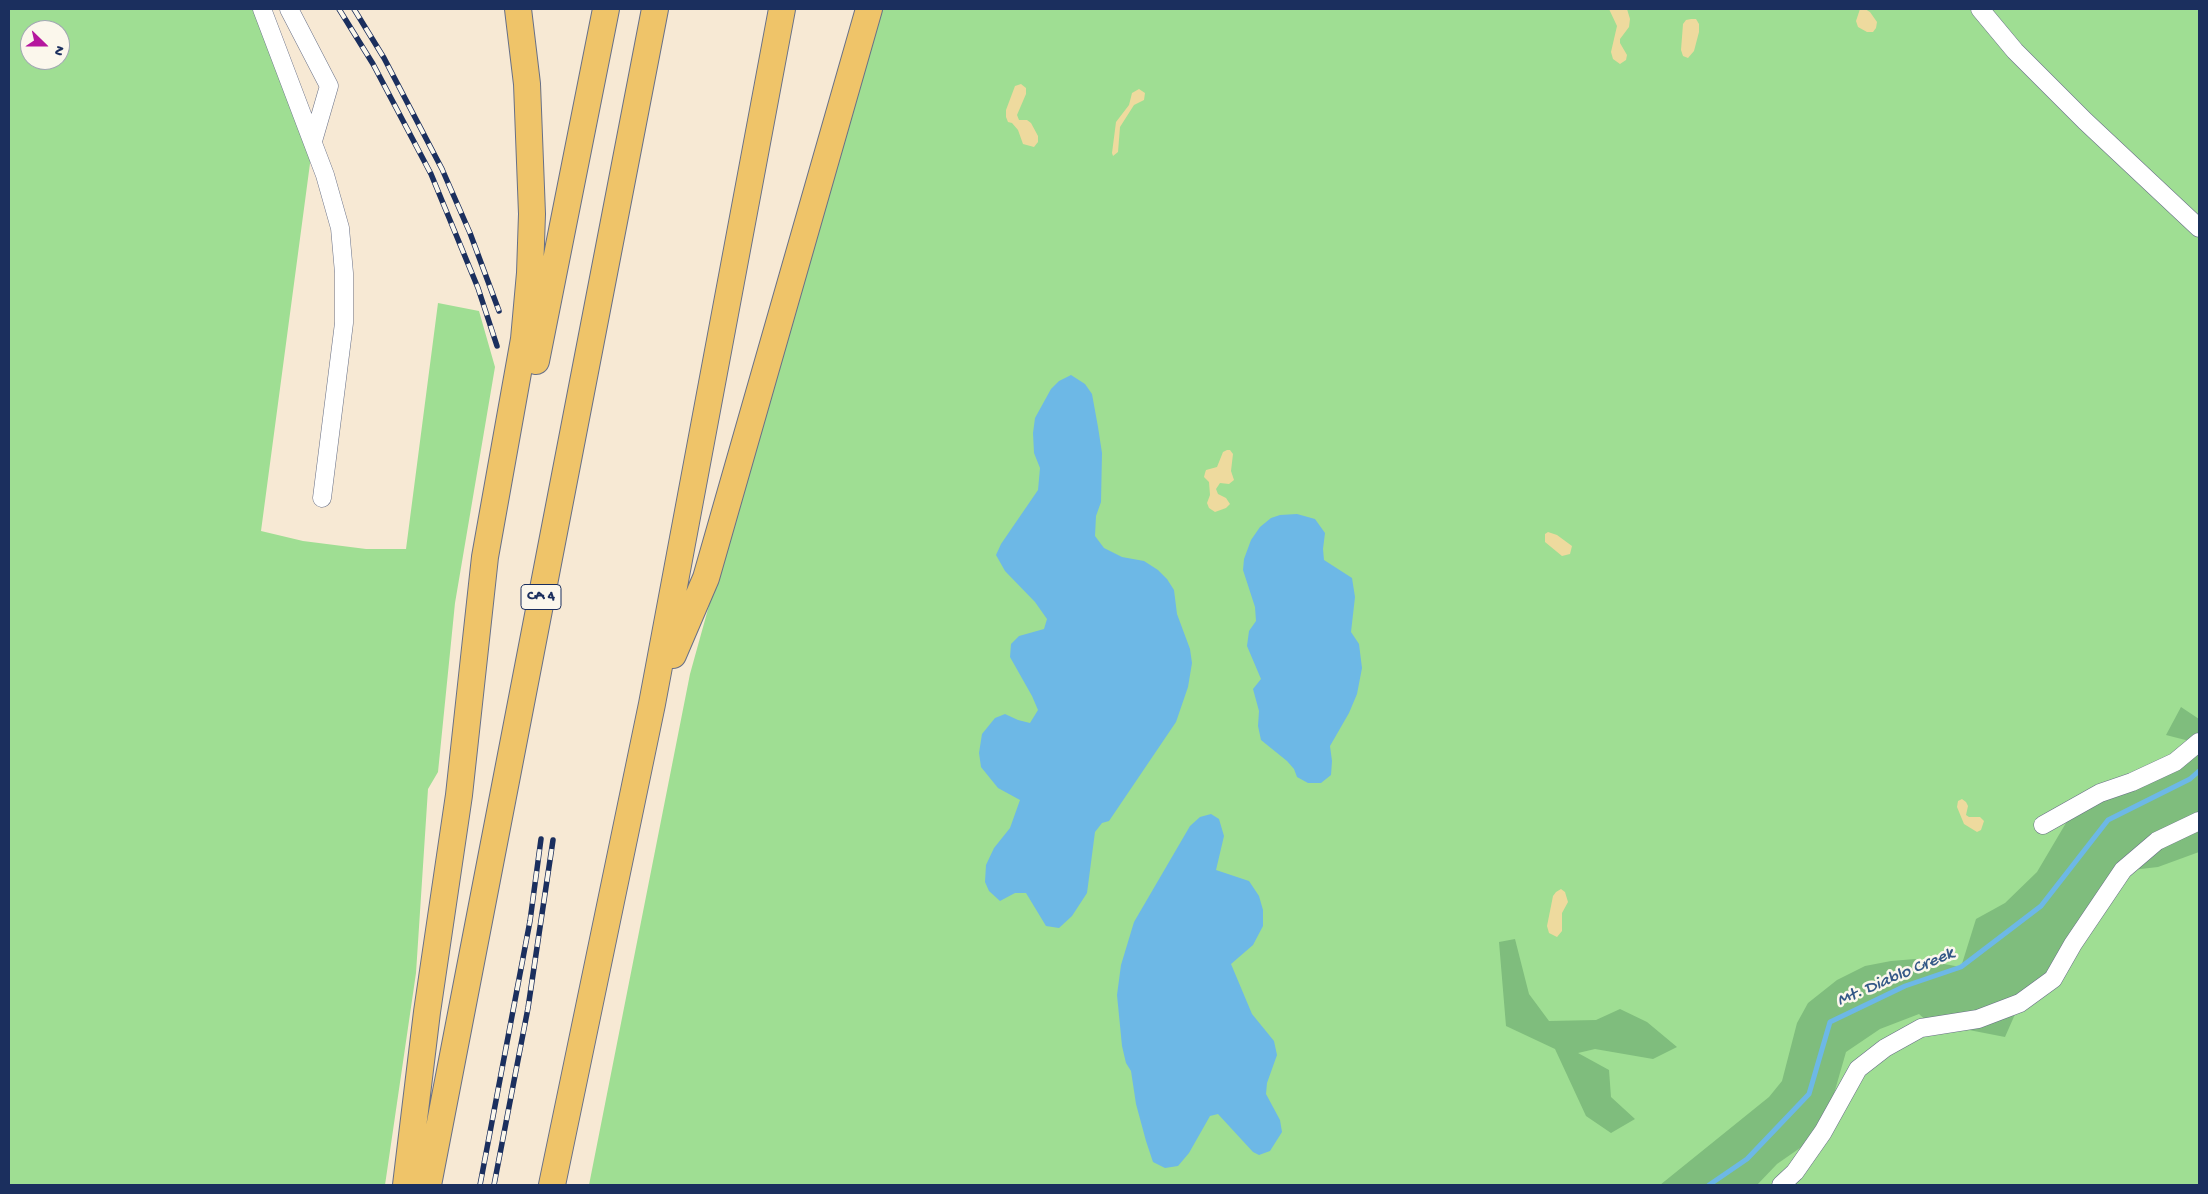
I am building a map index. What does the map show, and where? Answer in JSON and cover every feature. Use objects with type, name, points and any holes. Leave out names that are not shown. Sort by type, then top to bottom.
[{"type":"highway","points":[[406,1185],[427,1012],[459,795],[475,636],[488,538],[524,339],[530,274],[532,214],[527,84],[518,9]]},
{"type":"highway","points":[[475,636],[487,566],[527,406],[606,9]]},
{"type":"highway","name":"CA 4","points":[[428,1185],[656,9]]},
{"type":"highway","points":[[552,1185],[652,704],[782,9]]},
{"type":"highway","points":[[652,704],[706,578],[869,9]]},
{"type":"lane","points":[[262,9],[326,175],[340,228],[344,273],[344,323],[340,368],[322,498]]},
{"type":"lane","points":[[289,9],[329,86],[313,141]]},
{"type":"lane","points":[[1980,9],[2027,63],[2085,121],[2199,228]]},
{"type":"lane","points":[[2043,825],[2100,793],[2132,782],[2175,762],[2199,742]]},
{"type":"lane","points":[[1781,1185],[1795,1172],[1822,1132],[1858,1069],[1885,1048],[1921,1028],[1978,1019],[2020,1003],[2053,979],[2073,944],[2123,870],[2156,842],[2199,821]]},
{"type":"green space","points":[[9,9],[262,9],[313,141],[261,531],[303,541],[366,549],[406,549],[438,303],[479,311],[495,367],[455,603],[438,772],[428,789],[416,973],[385,1185],[9,1185]]},
{"type":"green space","points":[[882,9],[2199,9],[2199,1185],[589,1185],[690,674]]},
{"type":"green space","points":[[2181,707],[2199,719],[2199,852],[2158,867],[2123,871],[2073,944],[2020,1003],[2005,1037],[1969,1030],[1939,1032],[1919,1014],[1880,1029],[1846,1052],[1823,1132],[1777,1164],[1757,1185],[1660,1185],[1769,1097],[1782,1081],[1797,1023],[1808,1003],[1837,980],[1865,966],[1891,961],[1915,959],[1961,967],[1976,919],[2005,903],[2037,872],[2076,806],[2197,743],[2166,735]]},
{"type":"green space","points":[[1515,939],[1529,994],[1549,1021],[1596,1020],[1620,1009],[1647,1022],[1677,1047],[1653,1059],[1595,1049],[1578,1053],[1609,1070],[1611,1097],[1635,1119],[1611,1133],[1586,1116],[1555,1049],[1506,1026],[1499,942]]},
{"type":"sand","points":[[1609,9],[1627,9],[1630,19],[1629,27],[1620,39],[1620,43],[1627,55],[1626,60],[1620,64],[1613,59],[1611,52],[1617,26]]},
{"type":"sand","points":[[1860,9],[1870,12],[1877,22],[1873,32],[1867,32],[1858,27],[1856,21]]},
{"type":"sand","points":[[1696,19],[1699,24],[1699,32],[1694,51],[1688,58],[1683,56],[1681,50],[1683,24],[1686,20]]},
{"type":"sand","points":[[1021,84],[1026,88],[1026,94],[1017,115],[1019,120],[1027,120],[1031,123],[1038,136],[1038,142],[1034,147],[1023,144],[1018,130],[1012,123],[1008,122],[1006,117],[1006,110],[1015,86]]},
{"type":"sand","points":[[1139,89],[1145,93],[1144,100],[1134,105],[1120,127],[1118,152],[1113,156],[1116,122],[1129,105],[1132,93]]},
{"type":"sand","points":[[1230,450],[1233,454],[1231,471],[1234,480],[1229,484],[1220,483],[1216,489],[1218,494],[1226,498],[1230,504],[1226,508],[1215,512],[1209,508],[1207,503],[1210,495],[1209,482],[1204,477],[1206,470],[1217,467],[1223,452]]},
{"type":"sand","points":[[1548,532],[1557,535],[1572,546],[1570,554],[1562,556],[1545,542],[1545,534]]},
{"type":"sand","points":[[1962,799],[1968,806],[1966,815],[1969,817],[1980,817],[1984,821],[1981,830],[1977,832],[1964,824],[1957,807],[1958,801]]},
{"type":"sand","points":[[1561,889],[1565,892],[1568,902],[1562,913],[1562,931],[1557,937],[1549,933],[1547,926],[1553,896]]},
{"type":"water","points":[[1071,375],[1085,384],[1092,394],[1102,453],[1101,502],[1096,516],[1095,536],[1104,548],[1122,557],[1144,561],[1158,570],[1167,579],[1174,590],[1177,614],[1190,649],[1192,663],[1188,687],[1176,722],[1109,821],[1102,823],[1095,832],[1087,893],[1072,916],[1059,928],[1046,926],[1026,893],[1015,893],[1000,901],[989,891],[985,882],[986,865],[994,848],[1010,828],[1020,800],[998,788],[981,767],[979,753],[982,734],[995,718],[1005,714],[1030,723],[1038,710],[1010,657],[1011,644],[1019,636],[1044,629],[1047,619],[1035,602],[1005,571],[996,555],[1001,544],[1038,490],[1040,468],[1034,453],[1033,433],[1035,418],[1051,389],[1059,381]]},
{"type":"water","points":[[1297,514],[1315,519],[1325,533],[1324,560],[1352,578],[1355,597],[1351,632],[1359,644],[1362,668],[1357,694],[1349,713],[1330,746],[1331,775],[1321,783],[1308,783],[1297,777],[1294,769],[1287,761],[1261,740],[1258,726],[1259,711],[1253,689],[1261,679],[1247,646],[1249,631],[1256,621],[1255,607],[1243,570],[1244,559],[1251,540],[1260,527],[1271,518],[1280,515]]},
{"type":"water","points":[[1211,814],[1219,819],[1224,836],[1216,870],[1249,881],[1259,896],[1263,910],[1263,926],[1253,945],[1231,964],[1252,1014],[1274,1041],[1277,1055],[1267,1083],[1266,1094],[1280,1120],[1282,1132],[1270,1151],[1259,1155],[1253,1152],[1218,1114],[1210,1116],[1189,1153],[1178,1166],[1165,1168],[1153,1162],[1146,1141],[1136,1104],[1131,1071],[1126,1063],[1122,1046],[1117,995],[1121,965],[1134,922],[1190,826],[1200,817]]},
{"type":"waterway","name":"Mt. Diablo Creek","points":[[1709,1185],[1747,1159],[1809,1094],[1830,1022],[1905,986],[1961,967],[2041,906],[2108,820],[2190,779],[2199,771]]},
{"type":"railway","points":[[339,9],[373,64],[431,174],[478,288],[497,346]]},
{"type":"railway","points":[[354,9],[384,58],[442,169],[470,233],[499,311]]},
{"type":"railway","points":[[480,1185],[530,921],[541,839]]},
{"type":"railway","points":[[494,1185],[528,1008],[553,840]]}]
